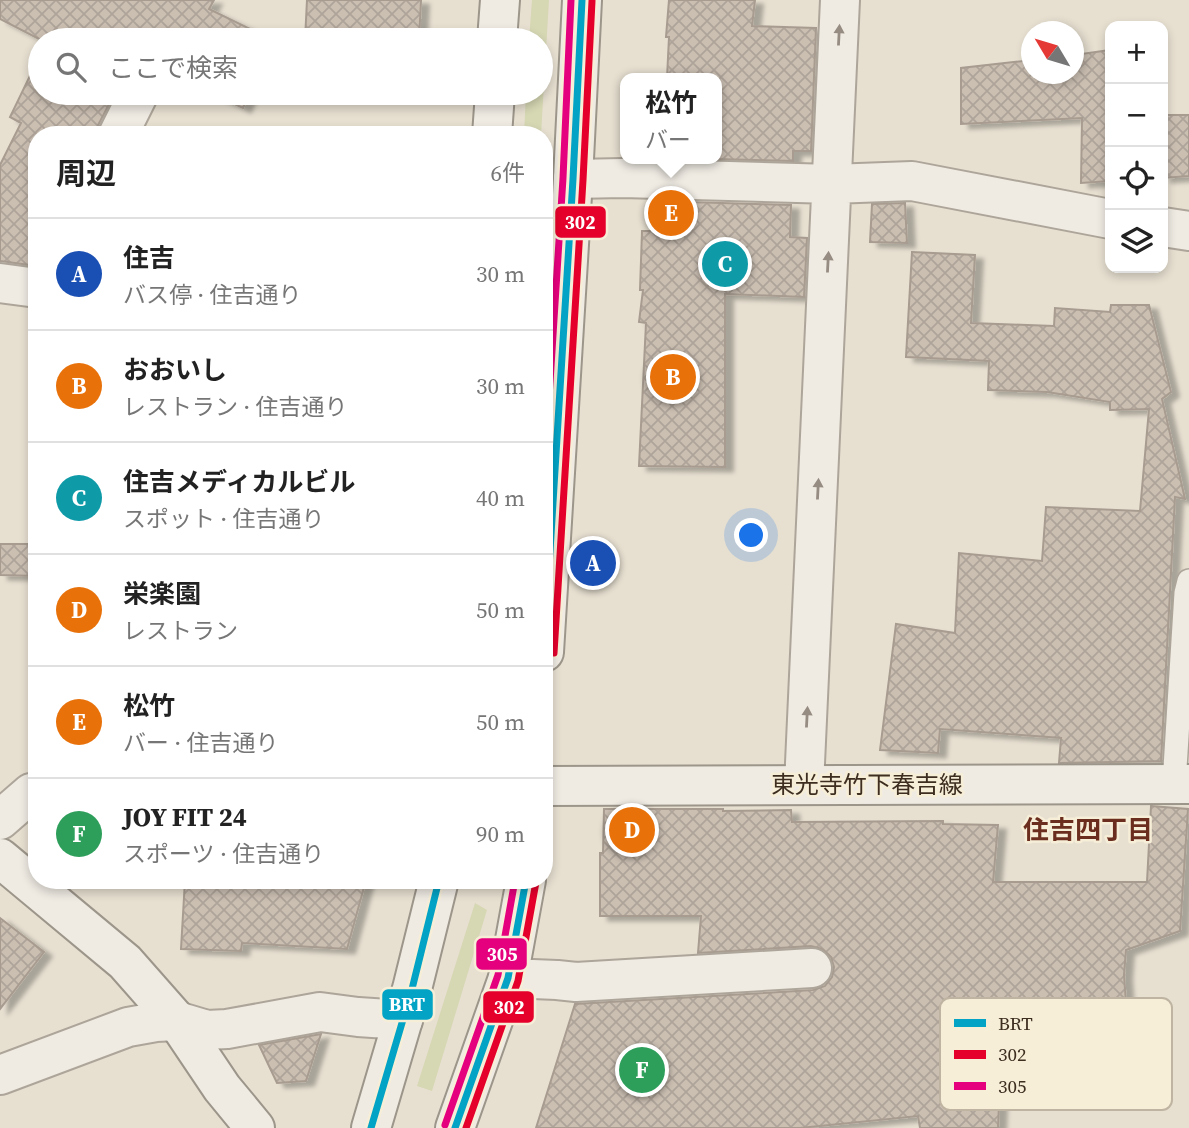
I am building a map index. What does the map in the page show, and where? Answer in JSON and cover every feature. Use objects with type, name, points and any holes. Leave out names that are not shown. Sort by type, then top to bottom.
[{"type":"street","points":[[498,28],[500,0]]},
{"type":"street","points":[[553,505],[582,0]]},
{"type":"street","points":[[804,785],[840,0]]},
{"type":"street","points":[[122,126],[133,105]]},
{"type":"street","points":[[493,126],[494,105]]},
{"type":"street","points":[[573,179],[832,184],[912,181],[1105,218]]},
{"type":"street","points":[[1168,228],[1189,231]]},
{"type":"street","points":[[0,283],[28,287]]},
{"type":"street","name":"東光寺竹下春吉線","points":[[553,786],[1181,784]]},
{"type":"street","points":[[0,820],[28,796]]},
{"type":"street","points":[[0,858],[28,881]]},
{"type":"street","points":[[37,889],[125,962],[177,1021],[222,1088],[256,1128]]},
{"type":"street","points":[[371,1128],[412,989],[437,889]]},
{"type":"street","points":[[455,1128],[508,978],[524,889]]},
{"type":"street","points":[[508,978],[576,982],[812,968]]},
{"type":"street","points":[[0,1075],[128,1027],[156,1021],[177,1021],[207,1030],[227,1029],[320,1012],[403,1020]]},
{"type":"lane","points":[[1181,784],[1186,593],[1189,581]]},
{"type":"green space","points":[[532,0],[549,0],[547,28],[530,28]]},
{"type":"green space","points":[[525,105],[543,105],[542,126],[524,126]]},
{"type":"green space","points":[[475,903],[487,910],[432,1091],[417,1086]]},
{"type":"building","points":[[0,0],[214,0],[209,9],[248,28],[28,28],[28,33],[0,19]]},
{"type":"building","points":[[307,0],[421,0],[420,28],[306,28]]},
{"type":"building","points":[[669,0],[755,0],[752,26],[816,28],[811,151],[793,151],[793,161],[722,159],[722,73],[667,73],[669,37],[666,37]]},
{"type":"building","points":[[1105,51],[1105,181],[1081,183],[1082,118],[961,124],[961,68],[1021,61],[1021,84],[1084,84],[1084,54]]},
{"type":"building","points":[[28,80],[28,105],[109,105],[98,126],[28,126],[28,265],[0,261],[0,165],[21,123],[10,117]]},
{"type":"building","points":[[1168,115],[1189,115],[1189,176],[1168,178]]},
{"type":"building","points":[[654,201],[791,205],[790,237],[807,238],[804,297],[725,294],[725,467],[639,466],[646,323],[639,322],[643,290],[640,290],[642,231],[653,231]]},
{"type":"building","points":[[905,203],[907,243],[870,242],[872,204]]},
{"type":"building","points":[[912,252],[975,255],[971,323],[1054,326],[1055,308],[1110,312],[1111,305],[1149,305],[1171,392],[1162,399],[1185,499],[1175,497],[1161,761],[1059,763],[1061,738],[940,729],[938,753],[880,750],[896,624],[955,633],[959,553],[1042,561],[1046,507],[1140,511],[1149,409],[1110,410],[1110,402],[1047,392],[988,390],[989,361],[906,357]]},
{"type":"building","points":[[0,544],[28,544],[28,576],[0,575]]},
{"type":"building","points":[[1151,806],[1188,809],[1180,931],[1126,950],[1126,998],[940,998],[940,1110],[999,1110],[998,1128],[920,1128],[918,1116],[800,1128],[536,1128],[575,1004],[813,990],[825,986],[832,977],[834,967],[831,957],[822,949],[811,946],[698,953],[701,916],[600,916],[600,853],[603,853],[604,809],[791,810],[792,822],[943,821],[943,824],[998,825],[993,882],[1147,882]]},
{"type":"building","points":[[184,889],[364,889],[347,949],[242,943],[241,951],[181,949]]},
{"type":"building","points":[[0,918],[44,952],[0,1009]]},
{"type":"building","points":[[321,1034],[306,1081],[277,1083],[259,1045]]},
{"type":"transit line","name":"305","points":[[553,335],[571,0]]},
{"type":"transit line","name":"BRT","points":[[553,502],[582,0]]},
{"type":"transit line","name":"302","points":[[554,653],[592,1]]},
{"type":"transit line","name":"BRT","points":[[371,1128],[412,989],[437,889]]},
{"type":"transit line","name":"305","points":[[445,1125],[498,975],[513,889]]},
{"type":"transit line","name":"BRT","points":[[455,1128],[508,978],[524,889]]},
{"type":"transit line","name":"302","points":[[466,1128],[518,981],[535,889]]},
{"type":"place","name":"松竹","points":[[671,213]]},
{"type":"place","name":"住吉メディカルビル","points":[[725,264]]},
{"type":"place","name":"おおいし","points":[[673,377]]},
{"type":"place","name":"住吉","points":[[593,563]]},
{"type":"place","name":"栄楽園","points":[[632,830]]},
{"type":"place","name":"JOY FIT 24","points":[[642,1070]]},
{"type":"district","name":"住吉四丁目","points":[[1088,830]]}]
